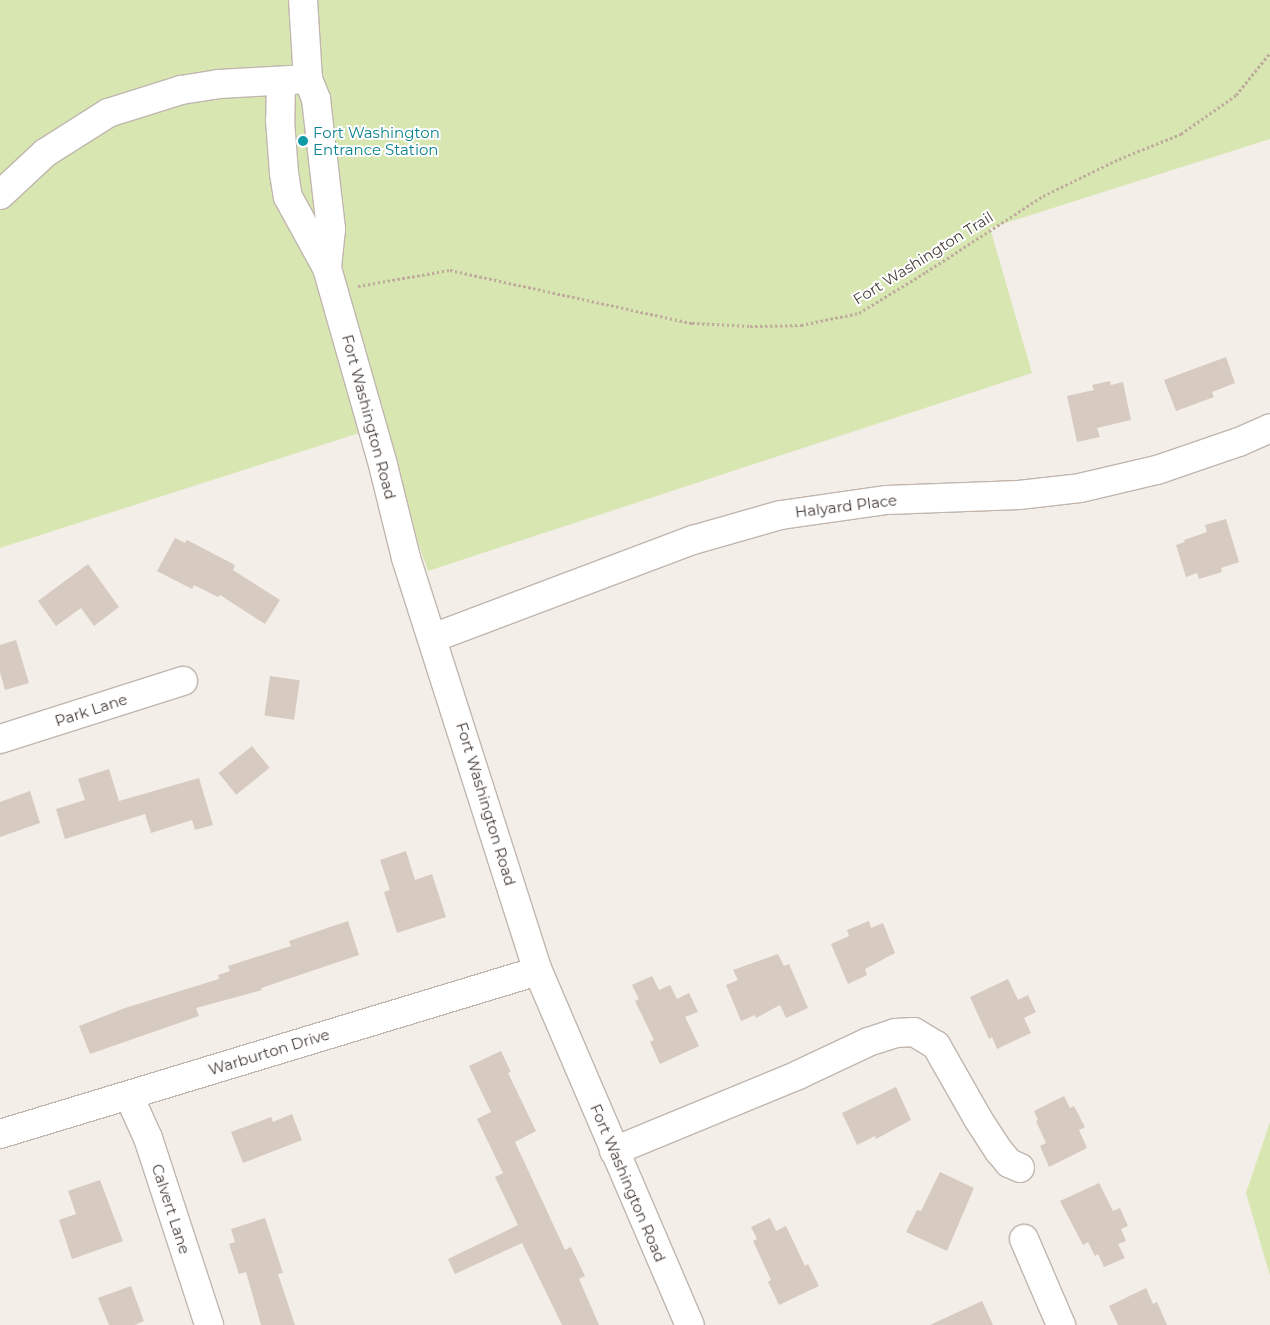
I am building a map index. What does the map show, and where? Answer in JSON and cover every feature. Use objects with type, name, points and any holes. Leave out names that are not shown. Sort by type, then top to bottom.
[{"type":"street","name":"Fort Washington Road","points":[[303,0],[308,78],[316,99],[331,229],[330,279]]},
{"type":"street","points":[[0,195],[45,153],[108,113],[181,90],[219,84],[308,78]]},
{"type":"street","name":"Fort Washington Road","points":[[281,81],[280,120],[288,197],[330,279],[383,466],[406,558],[538,971],[690,1325]]},
{"type":"street","points":[[284,173],[324,169]]},
{"type":"street","name":"Halyard Place","points":[[433,638],[693,540],[781,515],[887,500],[1019,495],[1080,488],[1156,470],[1239,442],[1270,428]]},
{"type":"street","name":"Park Lane","points":[[0,739],[182,681]]},
{"type":"street","name":"Warburton Drive","points":[[0,1134],[538,971]]},
{"type":"street","points":[[614,1150],[798,1075],[868,1042],[895,1033],[914,1032],[936,1045],[978,1119],[999,1151],[1009,1163],[1020,1168]]},
{"type":"street","name":"Calvert Lane","points":[[129,1096],[148,1138],[209,1325]]},
{"type":"street","points":[[1024,1239],[1061,1325]]},
{"type":"path","name":"Fort Washington Trail","points":[[330,279],[450,270],[692,323],[750,326],[801,325],[859,312],[926,272],[1043,196],[1119,159],[1181,134],[1236,94],[1270,53]]},
{"type":"green space","points":[[0,0],[1270,0],[1270,139],[990,228],[1032,373],[428,571],[378,427],[0,548]]},
{"type":"green space","points":[[1270,1122],[1270,1276],[1246,1193]]},
{"type":"building","points":[[1226,357],[1235,383],[1212,392],[1214,397],[1176,411],[1164,380]]},
{"type":"building","points":[[1110,381],[1111,385],[1123,382],[1131,420],[1097,428],[1100,437],[1077,442],[1067,396],[1094,390],[1092,385]]},
{"type":"building","points":[[1226,519],[1239,562],[1221,568],[1222,572],[1199,579],[1197,573],[1186,577],[1176,545],[1185,542],[1184,540],[1207,532],[1205,525]]},
{"type":"building","points":[[175,538],[185,543],[187,540],[235,565],[233,570],[280,600],[265,624],[220,595],[218,597],[194,585],[192,589],[157,571]]},
{"type":"building","points":[[88,564],[119,607],[94,626],[81,608],[56,626],[38,601]]},
{"type":"building","points":[[16,640],[29,683],[5,690],[0,672],[0,645]]},
{"type":"building","points":[[270,676],[300,680],[294,720],[264,716]]},
{"type":"building","points":[[252,746],[270,768],[236,795],[219,773]]},
{"type":"building","points":[[109,769],[119,801],[199,778],[213,825],[195,830],[192,820],[151,833],[145,814],[65,839],[56,809],[85,800],[78,779]]},
{"type":"building","points":[[30,791],[40,823],[0,837],[0,802]]},
{"type":"building","points":[[406,851],[415,880],[432,874],[446,917],[397,933],[384,892],[390,890],[380,860]]},
{"type":"building","points":[[348,921],[359,955],[261,988],[262,990],[196,1008],[199,1016],[90,1054],[79,1026],[125,1008],[219,979],[218,975],[230,971],[228,966],[291,946],[289,941]]},
{"type":"building","points":[[869,921],[871,928],[883,923],[895,953],[865,969],[867,975],[848,984],[831,944],[849,936],[847,930]]},
{"type":"building","points":[[778,954],[784,966],[789,964],[808,1008],[786,1018],[780,1005],[756,1018],[755,1015],[741,1021],[726,985],[738,980],[733,970]]},
{"type":"building","points":[[652,976],[659,990],[670,985],[677,999],[689,993],[698,1012],[685,1017],[699,1046],[660,1064],[650,1042],[654,1040],[635,1001],[639,999],[632,985]]},
{"type":"building","points":[[1008,979],[1018,1000],[1028,995],[1036,1012],[1024,1018],[1031,1033],[997,1049],[992,1037],[989,1039],[970,997]]},
{"type":"building","points":[[501,1051],[511,1072],[508,1073],[536,1131],[515,1142],[565,1250],[571,1247],[585,1276],[579,1279],[599,1325],[562,1325],[522,1243],[455,1274],[448,1259],[518,1225],[495,1177],[503,1173],[477,1119],[491,1112],[469,1066]]},
{"type":"building","points":[[896,1087],[911,1120],[876,1139],[875,1136],[857,1145],[842,1113]]},
{"type":"building","points":[[1064,1096],[1070,1108],[1074,1106],[1085,1127],[1079,1130],[1087,1148],[1049,1167],[1040,1146],[1046,1143],[1036,1121],[1038,1120],[1034,1111]]},
{"type":"building","points":[[292,1114],[302,1140],[243,1163],[231,1132],[271,1117],[273,1122]]},
{"type":"building","points":[[940,1172],[974,1188],[947,1251],[906,1232],[917,1210],[921,1211]]},
{"type":"building","points":[[100,1180],[123,1241],[72,1259],[59,1220],[76,1214],[68,1191]]},
{"type":"building","points":[[1099,1183],[1113,1211],[1120,1208],[1128,1226],[1121,1229],[1126,1241],[1118,1244],[1125,1258],[1104,1267],[1098,1254],[1095,1256],[1088,1242],[1083,1245],[1060,1201]]},
{"type":"building","points":[[265,1218],[283,1273],[278,1274],[295,1325],[261,1325],[246,1272],[239,1274],[229,1244],[235,1242],[231,1229]]},
{"type":"building","points":[[770,1218],[776,1231],[786,1226],[805,1266],[808,1264],[819,1286],[779,1305],[768,1282],[771,1280],[753,1241],[757,1239],[751,1227]]},
{"type":"building","points":[[131,1286],[144,1321],[135,1325],[109,1325],[98,1298]]},
{"type":"building","points":[[1146,1288],[1153,1304],[1157,1302],[1167,1325],[1118,1325],[1109,1306]]},
{"type":"building","points":[[982,1301],[993,1325],[930,1325]]},
{"type":"place","name":"Fort Washington Entrance Station","points":[[303,141]]}]
